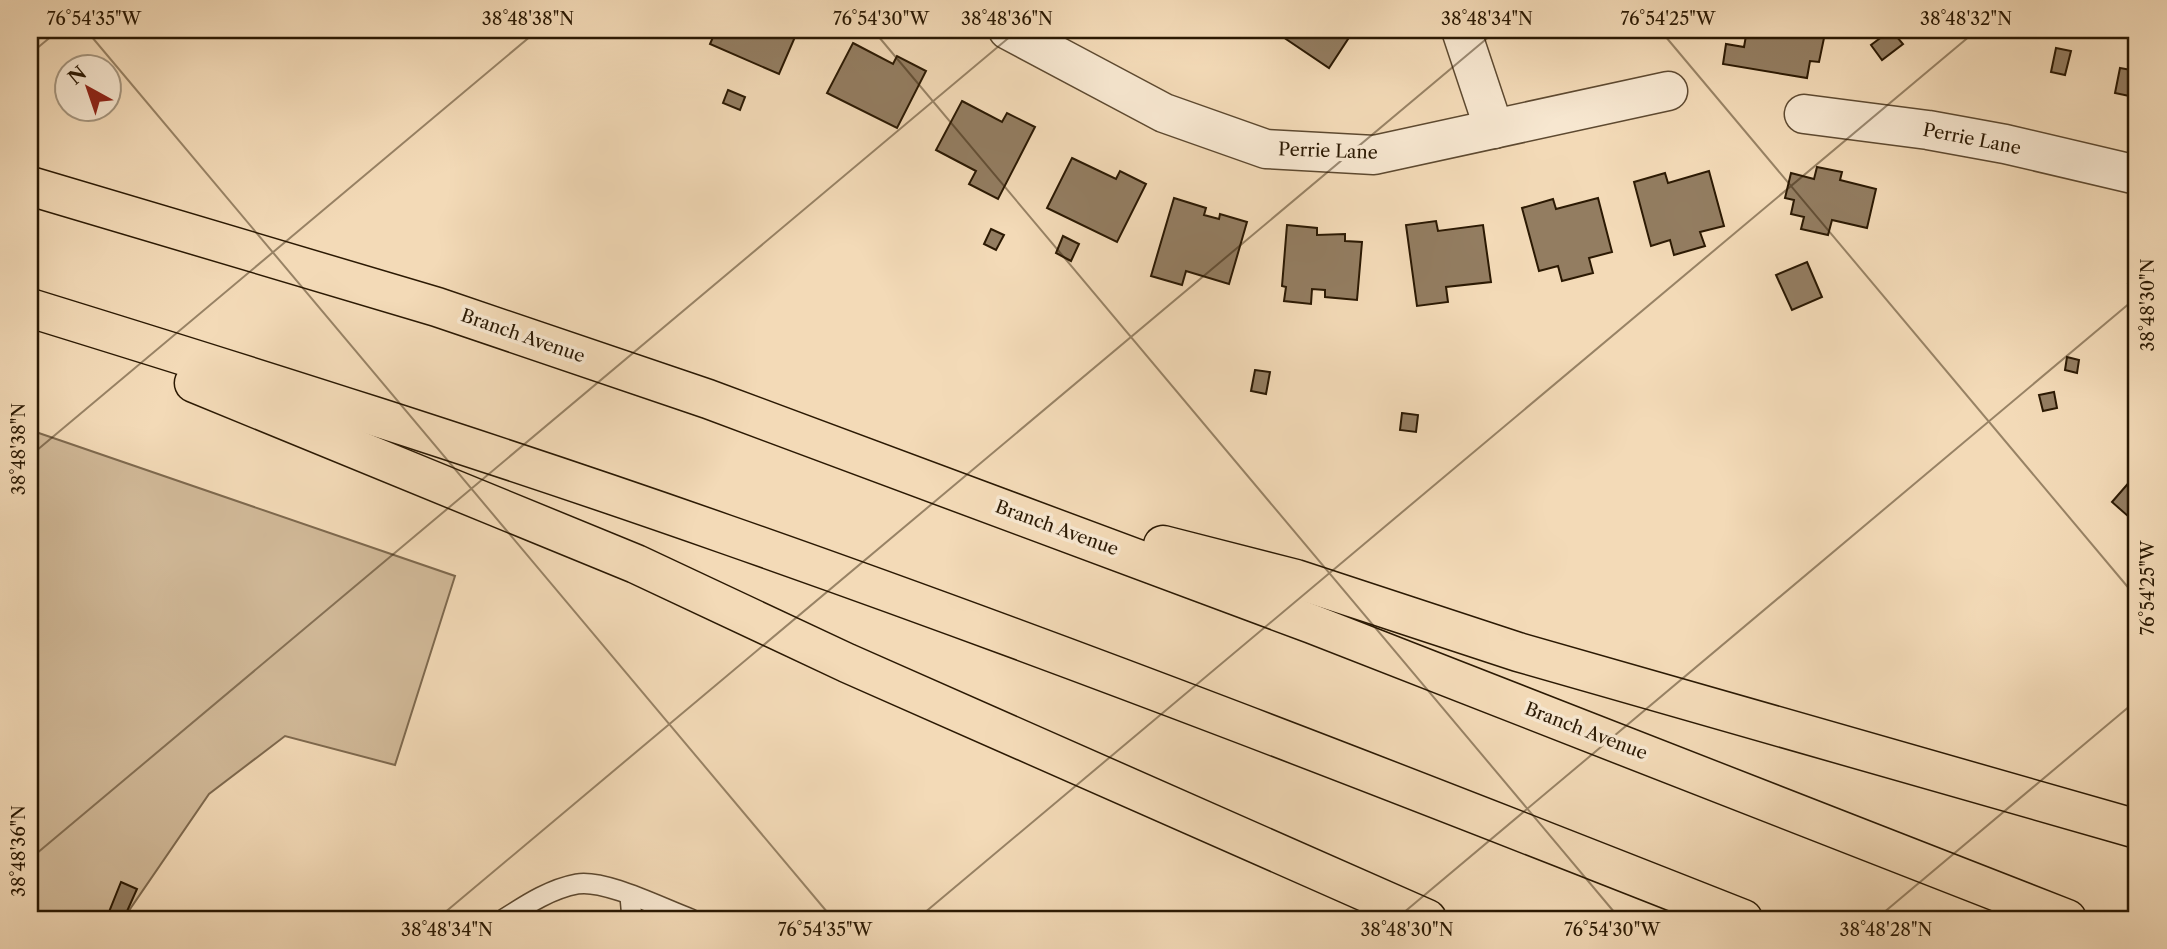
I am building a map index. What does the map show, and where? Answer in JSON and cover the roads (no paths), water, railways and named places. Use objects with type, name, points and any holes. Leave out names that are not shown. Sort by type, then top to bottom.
[{"type":"highway","name":"Branch Avenue","points":[[30,186],[437,307],[708,399],[1312,624],[2067,919]]},
{"type":"highway","points":[[30,307],[383,418],[739,539],[1136,683],[1743,919]]},
{"type":"highway","points":[[30,316],[636,564],[846,663],[1427,919]]},
{"type":"highway","points":[[968,495],[1296,579],[1518,652],[2137,829]]},
{"type":"street","name":"Perrie Lane","points":[[1008,30],[1164,113],[1266,149],[1374,155],[1668,91]]},
{"type":"street","points":[[1461,30],[1494,129]]},
{"type":"street","name":"Perrie Lane","points":[[1804,114],[1941,132],[2137,175]]},
{"type":"lane","points":[[504,919],[540,897],[578,884],[601,885],[691,919]]},
{"type":"lane","points":[[630,896],[632,919]]}]
